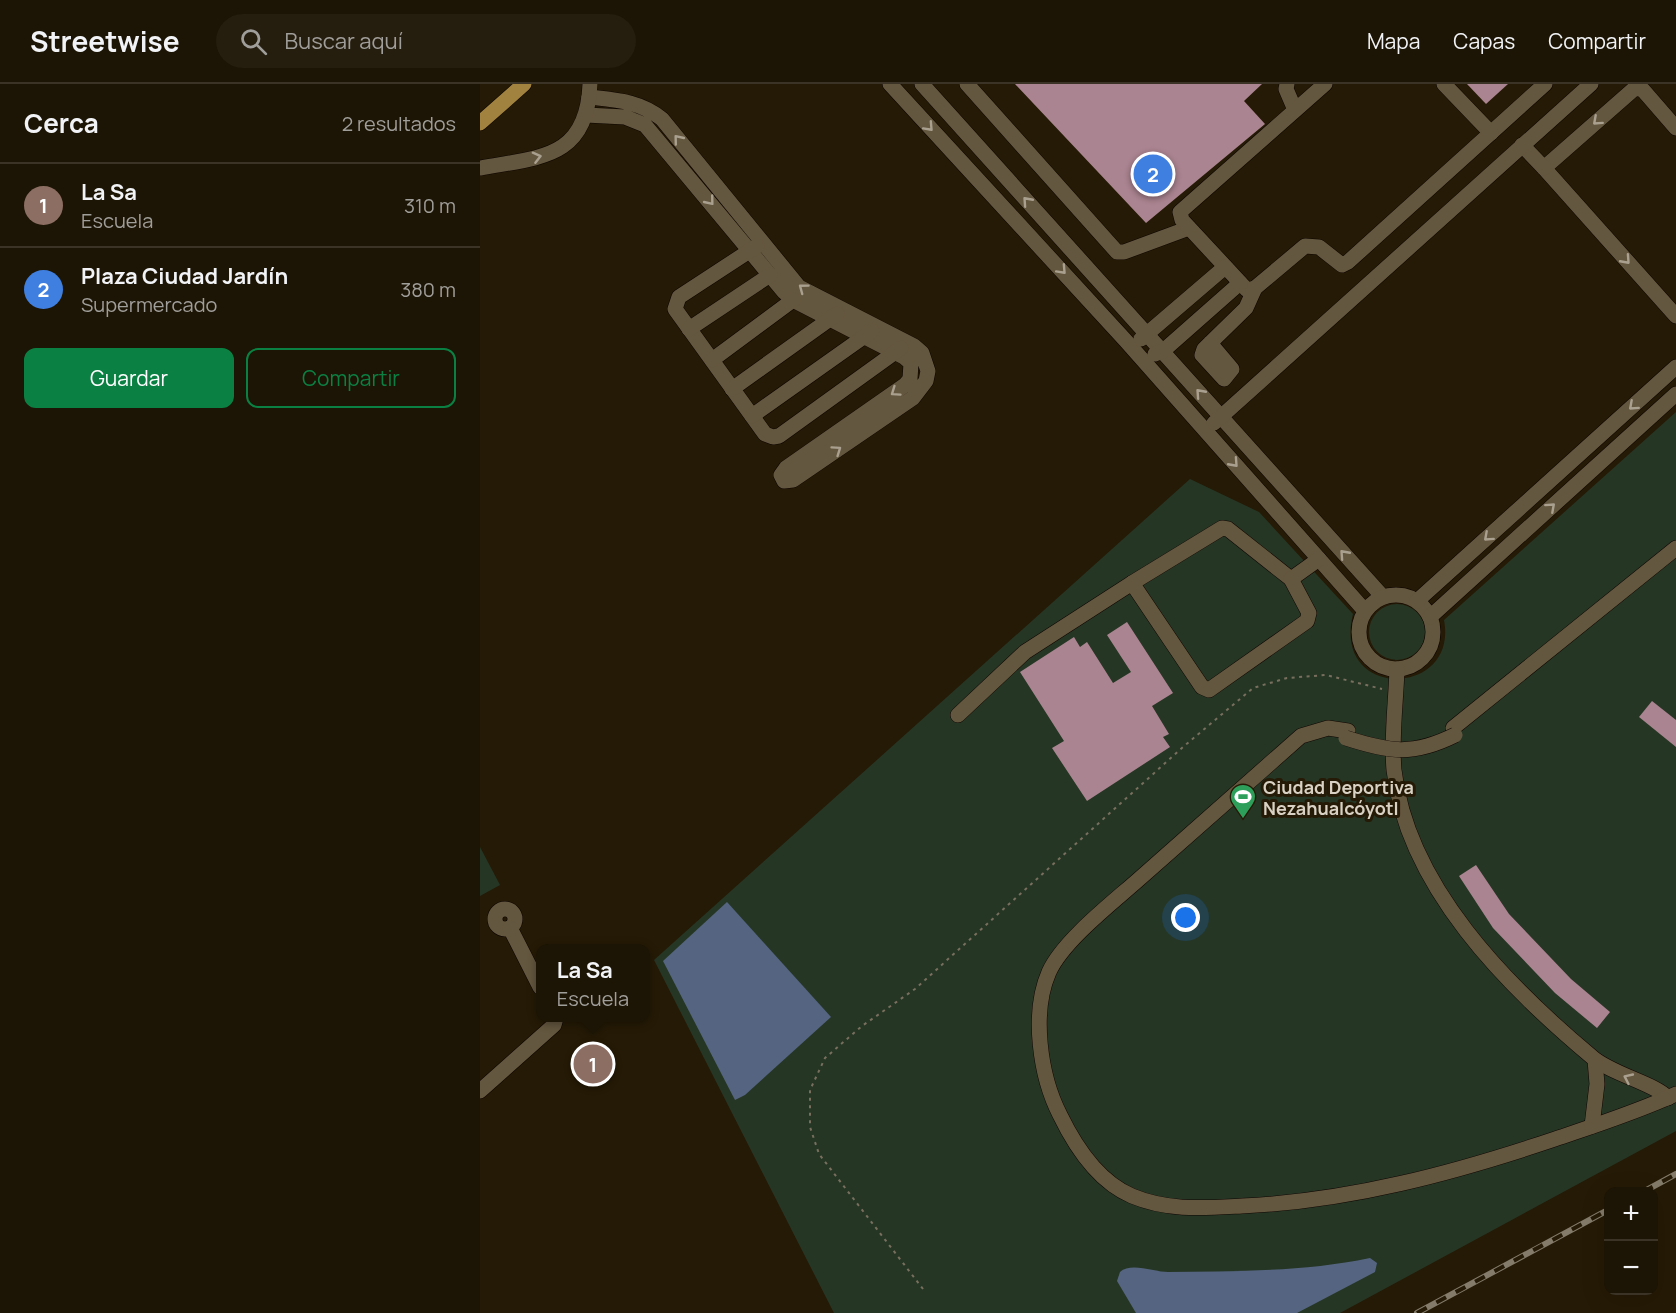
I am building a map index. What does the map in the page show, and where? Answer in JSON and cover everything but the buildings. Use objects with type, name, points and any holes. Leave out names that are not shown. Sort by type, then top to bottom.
[{"type":"main road","points":[[480,123],[524,84]]},
{"type":"street","points":[[890,84],[1139,355],[1365,611]]},
{"type":"street","points":[[967,84],[1117,252],[1124,252],[1189,228]]},
{"type":"street","points":[[1287,84],[1286,89],[1295,110]]},
{"type":"street","points":[[1247,286],[1225,267],[1189,228],[1180,217],[1182,209],[1325,84]]},
{"type":"street","points":[[1444,84],[1491,133]]},
{"type":"street","points":[[1139,355],[1163,351],[1247,286],[1305,246],[1318,247],[1342,265],[1348,262],[1545,84]]},
{"type":"street","points":[[1206,431],[1591,84]]},
{"type":"street","points":[[905,100],[922,85],[1383,597]]},
{"type":"street","points":[[1544,168],[1635,88],[1642,90],[1676,128]]},
{"type":"street","points":[[480,168],[543,157],[559,149],[581,128],[586,115],[589,91],[644,106],[662,119],[756,246],[770,274],[793,300],[836,314]]},
{"type":"street","points":[[586,115],[625,117],[645,125],[756,246],[799,287],[836,314],[901,348],[911,363],[910,379],[905,385],[785,477]]},
{"type":"street","points":[[1522,145],[1676,316]]},
{"type":"street","points":[[756,246],[679,297],[675,309],[765,434],[772,437],[779,436],[901,348]]},
{"type":"street","points":[[1126,341],[1141,339],[1149,335],[1225,267]]},
{"type":"street","points":[[689,329],[770,274]]},
{"type":"street","points":[[1210,344],[1246,308],[1247,286]]},
{"type":"street","points":[[712,360],[793,300]]},
{"type":"street","points":[[732,389],[836,314]]},
{"type":"street","points":[[752,416],[871,332]]},
{"type":"street","points":[[1417,601],[1676,367]]},
{"type":"street","points":[[1430,617],[1676,394]]},
{"type":"street","points":[[958,715],[1025,652],[1132,583],[1222,528],[1228,529],[1290,579],[1310,613],[1307,621],[1209,690],[1202,687],[1132,583]]},
{"type":"street","points":[[1454,731],[1676,548]]},
{"type":"street","points":[[1290,579],[1319,559]]},
{"type":"street","points":[[1671,1092],[1592,1123],[1477,1158],[1408,1175],[1338,1189],[1261,1198],[1186,1201],[1160,1197],[1134,1188],[1113,1174],[1079,1132],[1065,1104],[1054,1071],[1049,1036],[1050,996],[1055,976],[1065,959],[1112,913],[1304,741],[1327,735],[1347,734],[1382,750],[1406,750],[1437,744],[1676,559]]},
{"type":"street","points":[[1401,595],[1417,601],[1430,617],[1433,631],[1427,653],[1419,662],[1397,669],[1386,668],[1367,655],[1359,633],[1365,611],[1383,597],[1401,595]]},
{"type":"street","points":[[1397,669],[1394,771],[1407,825],[1420,858],[1451,907],[1503,975],[1552,1024],[1595,1060],[1628,1079],[1671,1092]]},
{"type":"street","points":[[510,928],[536,979]]},
{"type":"street","points":[[480,1091],[555,1022]]},
{"type":"street","points":[[1592,1123],[1597,1084],[1595,1060]]},
{"type":"path","points":[[923,1289],[819,1154],[810,1127],[810,1090],[825,1058],[862,1026],[915,990],[1183,747],[1253,688],[1287,678],[1326,675],[1396,693]]},
{"type":"green space","name":"Ciudad Deportiva Nezahualcóyotl","points":[[1676,412],[1676,1131],[1340,1313],[834,1313],[654,960],[1190,479],[1259,512],[1353,614],[1351,642],[1360,663],[1376,675],[1396,679],[1416,675],[1433,664],[1443,646],[1444,620]]},
{"type":"green space","points":[[1397,604],[1408,606],[1417,612],[1423,621],[1425,632],[1423,643],[1417,652],[1408,658],[1397,660],[1386,658],[1377,652],[1371,643],[1369,632],[1371,621],[1377,612],[1386,606]]},
{"type":"green space","points":[[480,847],[500,885],[480,896]]},
{"type":"water","points":[[727,902],[831,1017],[745,1095],[735,1100],[663,961]]},
{"type":"water","points":[[1370,1258],[1377,1263],[1375,1272],[1297,1313],[1136,1313],[1117,1281],[1120,1272],[1130,1268],[1168,1272],[1269,1270],[1320,1266]]},
{"type":"railway","points":[[1652,1187],[1676,1174]]},
{"type":"railway","points":[[1417,1313],[1604,1212]]},
{"type":"place","name":"Plaza Ciudad Jardín","points":[[1153,174]]},
{"type":"place","name":"Ciudad Deportiva Nezahualcóyotl","points":[[1243,820]]},
{"type":"place","name":"La Sa","points":[[593,1064]]}]
